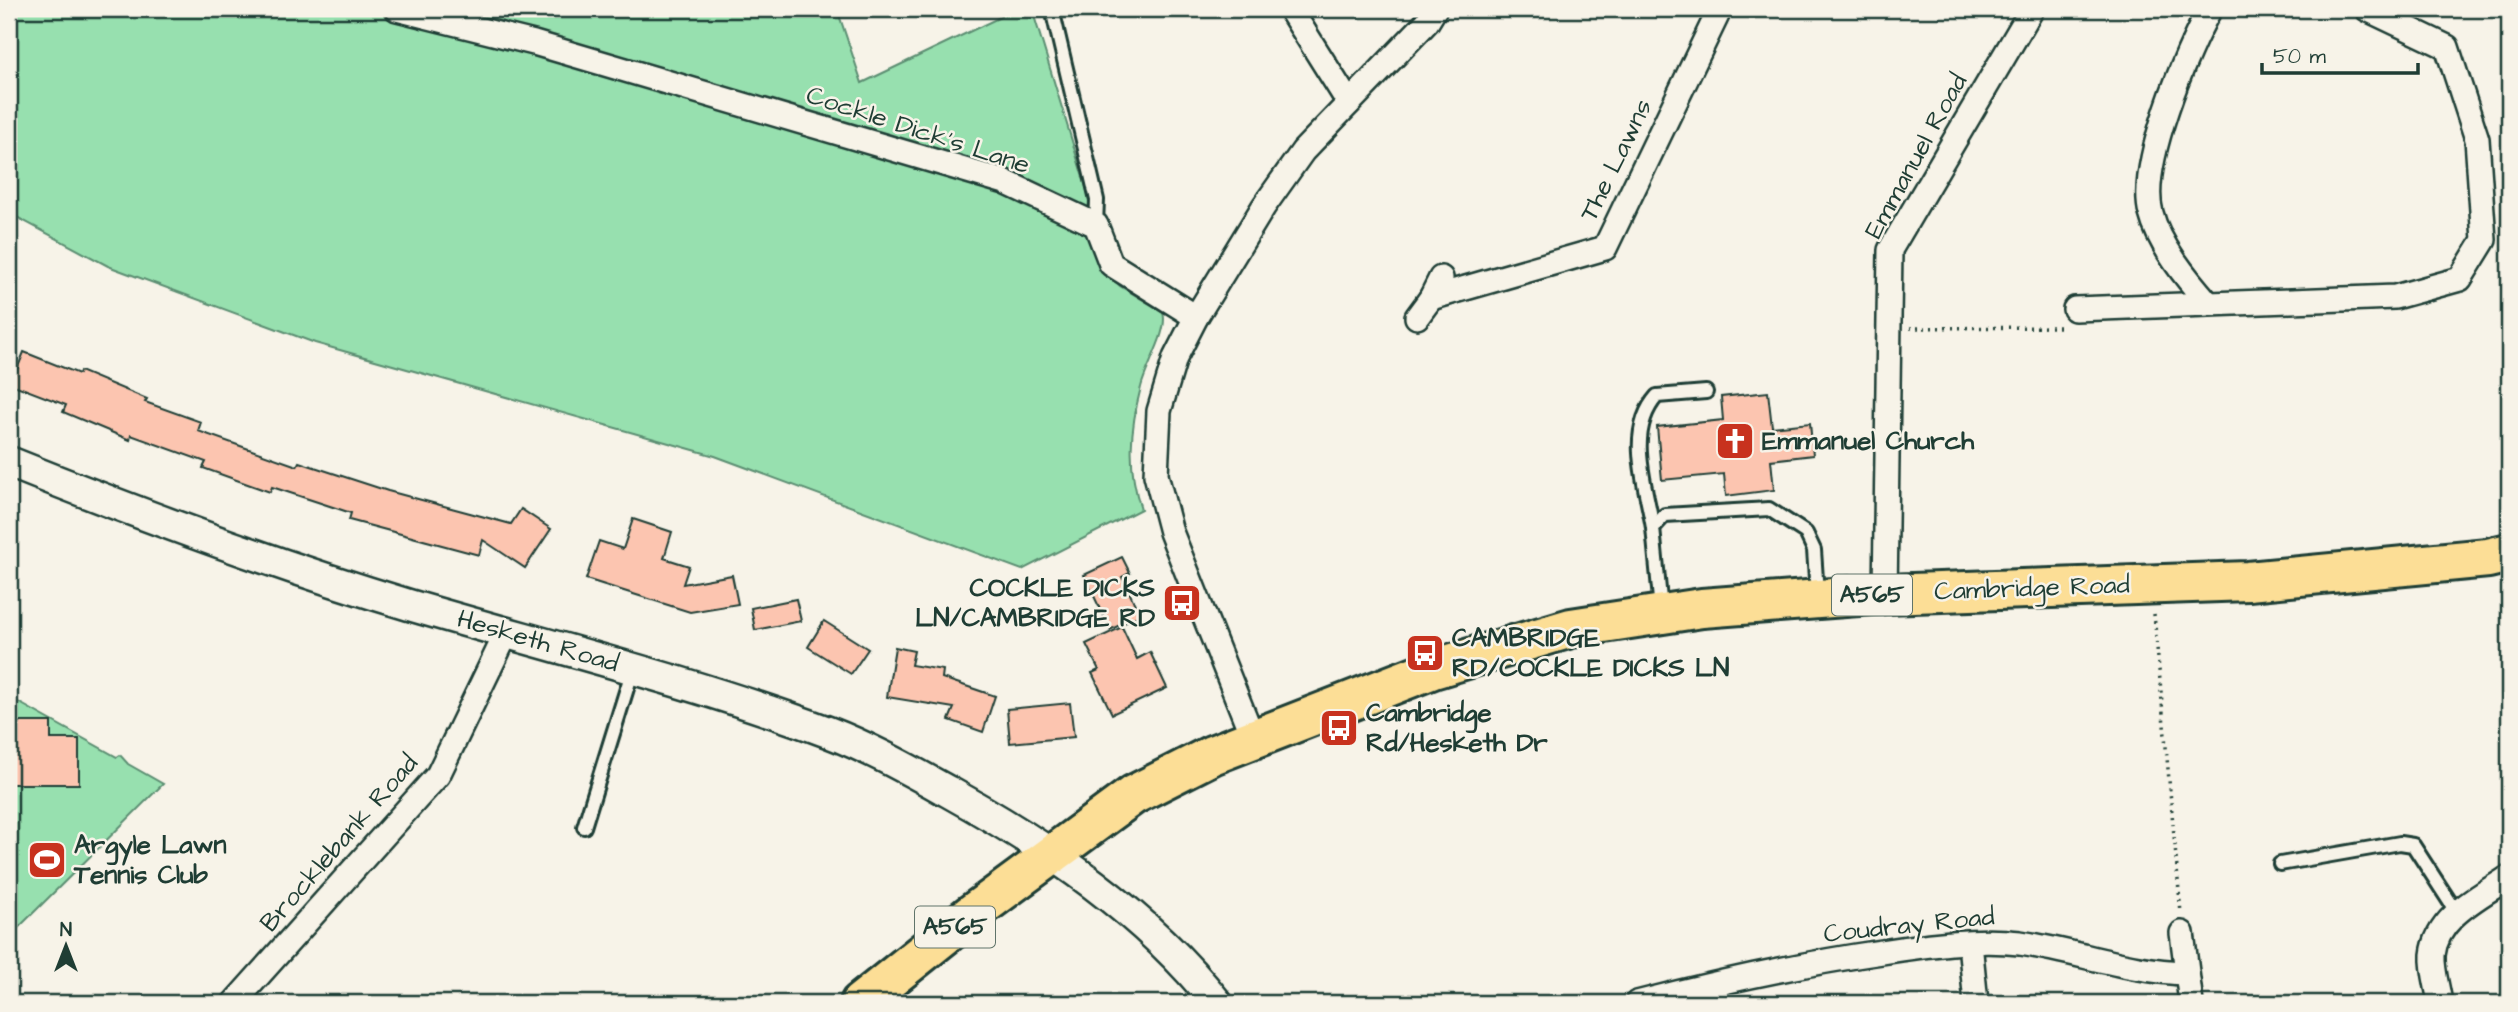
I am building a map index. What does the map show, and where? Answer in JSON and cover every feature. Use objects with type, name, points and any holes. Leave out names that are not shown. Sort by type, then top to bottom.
[{"type":"highway","name":"Cambridge Road","points":[[860,1003],[1052,853],[1133,795],[1253,738],[1433,669],[1571,628],[1661,614],[1818,599],[2248,580],[2488,558],[2509,553]]},
{"type":"street","name":"Cockle Dick's Lane","points":[[396,9],[534,43],[1005,182],[1096,225]]},
{"type":"street","points":[[1290,9],[1349,103]]},
{"type":"street","points":[[1253,738],[1171,531],[1156,475],[1159,411],[1175,358],[1195,317],[1264,206],[1303,151],[1427,22],[1435,9]]},
{"type":"street","name":"The Lawns","points":[[1417,317],[1436,288],[1605,248],[1720,9]]},
{"type":"street","name":"Emmanuel Road","points":[[1885,594],[1890,250],[2032,9]]},
{"type":"street","points":[[2208,303],[2178,268],[2150,212],[2152,153],[2173,93],[2210,9]]},
{"type":"street","points":[[2075,309],[2395,297],[2460,279],[2484,240],[2477,139],[2447,47],[2367,9]]},
{"type":"street","points":[[1096,225],[1111,264],[1195,317]]},
{"type":"street","name":"Hesketh Road","points":[[9,462],[173,528],[262,559],[633,668],[829,733],[894,761],[1052,853],[1106,894],[1157,939],[1217,1003]]},
{"type":"street","name":"Brocklebank Road","points":[[234,1003],[438,775],[507,632]]},
{"type":"street","points":[[2440,1003],[2433,956],[2439,932],[2457,913],[2506,879]]},
{"type":"street","points":[[2182,933],[2191,1003]]},
{"type":"street","points":[[1970,943],[1976,1003]]},
{"type":"street","name":"Coudray Road","points":[[1637,1003],[1812,962],[1918,947],[1970,943],[2018,943],[2157,973],[2187,974]]},
{"type":"lane","points":[[1052,9],[1097,200],[1096,225]]},
{"type":"lane","points":[[1661,614],[1653,528],[1637,433],[1645,409],[1657,396],[1706,392]]},
{"type":"lane","points":[[1653,528],[1665,515],[1769,509],[1806,533],[1814,550],[1818,599]]},
{"type":"lane","points":[[584,827],[633,668]]},
{"type":"lane","points":[[2280,864],[2400,843],[2413,845],[2457,913]]},
{"type":"path","points":[[1889,328],[2071,327],[2075,309]]},
{"type":"path","points":[[2151,584],[2182,933]]},
{"type":"green space","points":[[9,9],[837,9],[862,83],[1017,9],[1032,9],[1088,194],[1099,265],[1120,286],[1163,312],[1163,329],[1141,387],[1132,433],[1132,463],[1141,509],[1022,570],[715,456],[315,343],[108,266],[9,213]]},
{"type":"green space","name":"Argyle Lawn Tennis Club","points":[[9,697],[117,757],[120,755],[128,764],[163,784],[9,937]]},
{"type":"building","points":[[24,352],[79,374],[80,371],[147,399],[145,402],[201,422],[198,431],[297,466],[299,462],[388,491],[511,524],[521,509],[551,529],[525,568],[483,540],[479,555],[349,520],[351,513],[272,487],[270,492],[203,468],[206,462],[131,435],[130,440],[63,412],[66,405],[11,384]]},
{"type":"building","name":"Emmanuel Church","points":[[1768,392],[1772,427],[1810,423],[1813,455],[1771,460],[1774,490],[1726,496],[1724,474],[1662,480],[1657,427],[1723,420],[1721,397]]},
{"type":"building","points":[[633,519],[672,532],[664,558],[689,566],[683,584],[732,575],[738,604],[690,612],[586,579],[599,541],[623,549]]},
{"type":"building","points":[[1122,557],[1130,573],[1122,577],[1140,615],[1110,630],[1084,575]]},
{"type":"building","points":[[796,599],[801,621],[755,630],[751,608]]},
{"type":"building","points":[[824,621],[868,649],[851,674],[808,647]]},
{"type":"building","points":[[1122,627],[1137,659],[1150,652],[1167,688],[1112,714],[1092,673],[1099,670],[1086,644]]},
{"type":"building","points":[[895,647],[914,651],[911,665],[943,670],[942,678],[995,696],[983,732],[949,720],[954,708],[887,697]]},
{"type":"building","points":[[1070,703],[1074,737],[1010,743],[1007,709]]},
{"type":"building","points":[[9,722],[51,722],[51,739],[79,739],[79,784],[9,784]]},
{"type":"place","name":"Emmanuel Church","points":[[1735,441]]},
{"type":"place","name":"COCKLE DICKS LN/CAMBRIDGE RD","points":[[1182,603]]},
{"type":"place","name":"CAMBRIDGE RD/COCKLE DICKS LN","points":[[1425,653]]},
{"type":"place","name":"Cambridge Rd/Hesketh Dr","points":[[1339,728]]},
{"type":"place","name":"Argyle Lawn Tennis Club","points":[[47,860]]}]
